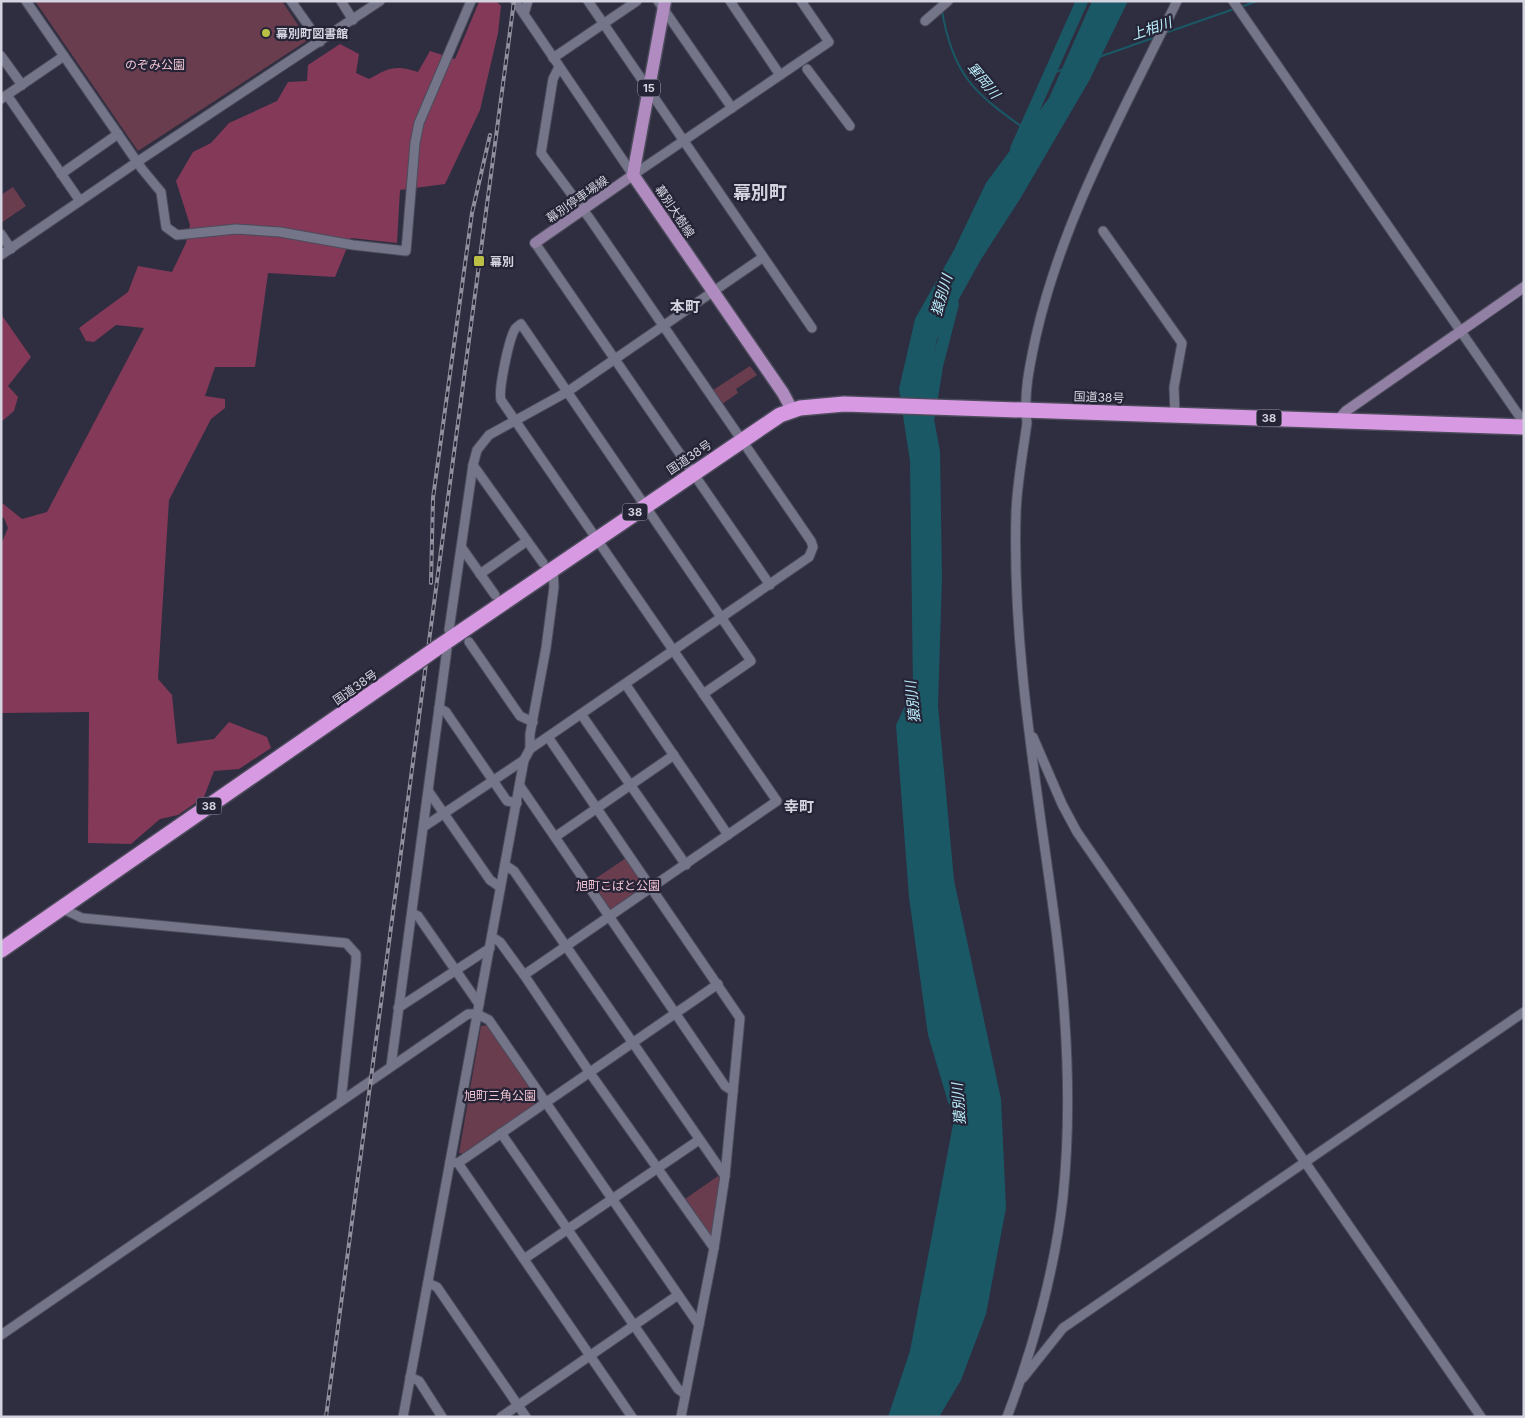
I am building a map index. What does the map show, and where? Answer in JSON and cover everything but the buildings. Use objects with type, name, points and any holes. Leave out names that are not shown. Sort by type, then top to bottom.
[{"type":"highway","name":"国道38号","points":[[1,950],[417,662],[442,649],[548,566],[596,538],[742,440],[792,410],[844,404],[1524,427]]},
{"type":"main road","name":"15","points":[[633,175],[662,4]]},
{"type":"main road","name":"幕別大樹線","points":[[633,175],[783,393],[792,410]]},
{"type":"street","points":[[26,1],[137,162],[160,192],[166,227],[177,235],[236,230],[280,232],[353,245],[406,251],[415,143],[419,123],[471,1]]},
{"type":"street","points":[[291,1],[320,42]]},
{"type":"street","points":[[341,1],[354,20]]},
{"type":"street","points":[[1,256],[137,162],[380,1]]},
{"type":"street","points":[[515,1],[633,175],[828,42],[800,1]]},
{"type":"street","points":[[524,14],[528,1]]},
{"type":"street","points":[[588,1],[648,92],[762,253],[762,258],[812,328]]},
{"type":"street","points":[[553,58],[637,1]]},
{"type":"street","points":[[730,1],[780,75]]},
{"type":"street","points":[[925,21],[948,1]]},
{"type":"street","points":[[1007,1417],[1020,1383],[1057,1236],[1063,1197],[1067,1107],[1065,1029],[1057,940],[1020,650],[1016,511],[1027,422],[1020,409],[1042,310],[1064,240],[1090,177],[1178,1]]},
{"type":"street","points":[[1233,1],[1524,423]]},
{"type":"street","points":[[662,4],[732,108]]},
{"type":"street","points":[[1,56],[22,85]]},
{"type":"street","points":[[64,56],[4,97],[80,201]]},
{"type":"street","points":[[530,749],[770,585],[809,557],[813,547],[811,541],[664,326],[541,153],[553,78],[559,67]]},
{"type":"street","points":[[808,69],[850,126]]},
{"type":"street","points":[[61,174],[118,134]]},
{"type":"street","name":"幕別停車場線","points":[[535,243],[633,175]]},
{"type":"street","points":[[1103,231],[1182,343],[1174,387],[1175,415]]},
{"type":"street","points":[[1,234],[12,248]]},
{"type":"street","points":[[535,243],[770,585]]},
{"type":"street","points":[[449,630],[473,465],[482,442],[489,435],[567,392],[762,258]]},
{"type":"street","points":[[1338,420],[1346,411],[1524,287]]},
{"type":"street","points":[[524,975],[777,801],[703,694],[501,400],[499,392],[515,328],[521,324],[751,661],[703,694]]},
{"type":"street","points":[[403,1417],[428,1283],[454,1162],[477,1014],[524,760],[530,749],[554,586],[548,566],[527,541],[473,465]]},
{"type":"street","points":[[480,574],[527,541]]},
{"type":"street","points":[[462,548],[495,595]]},
{"type":"street","points":[[469,642],[520,716],[533,722]]},
{"type":"street","points":[[391,1066],[425,826],[439,708],[442,649]]},
{"type":"street","points":[[626,685],[728,835]]},
{"type":"street","points":[[439,708],[446,712],[507,801],[517,803]]},
{"type":"street","points":[[581,714],[686,865]]},
{"type":"street","points":[[1030,730],[1062,804],[1077,832],[1481,1417]]},
{"type":"street","points":[[548,737],[740,1018],[725,1176],[714,1248],[681,1417]]},
{"type":"street","points":[[554,837],[674,755]]},
{"type":"street","points":[[425,826],[524,760]]},
{"type":"street","points":[[520,786],[725,1086],[733,1090]]},
{"type":"street","points":[[429,792],[490,880],[500,887]]},
{"type":"street","points":[[505,865],[514,871],[725,1176]]},
{"type":"street","points":[[61,908],[82,918],[346,944],[356,954],[356,962],[341,1101]]},
{"type":"street","points":[[412,913],[418,916],[479,1004]]},
{"type":"street","points":[[492,938],[500,942],[524,975],[656,1169],[714,1248]]},
{"type":"street","points":[[398,1008],[490,948]]},
{"type":"street","points":[[454,1162],[502,1133],[718,984]]},
{"type":"street","points":[[1020,1383],[1062,1328],[1524,1012]]},
{"type":"street","points":[[1,1335],[468,1014],[477,1014],[489,1020],[699,1325]]},
{"type":"street","points":[[502,1133],[633,1326],[678,1389],[685,1394]]},
{"type":"street","points":[[524,1259],[699,1140]]},
{"type":"street","points":[[454,1162],[524,1259],[632,1417]]},
{"type":"street","points":[[428,1283],[437,1287],[526,1417]]},
{"type":"street","points":[[501,1417],[678,1295]]},
{"type":"street","points":[[410,1377],[419,1381],[442,1417]]},
{"type":"green space","name":"のぞみ公園","points":[[35,1],[282,1],[308,40],[138,151]]},
{"type":"green space","points":[[13,187],[26,206],[1,223],[1,195]]},
{"type":"green space","points":[[750,366],[757,375],[736,389],[738,393],[722,404],[713,390]]},
{"type":"green space","name":"旭町こばと公園","points":[[626,858],[646,888],[610,913],[589,883]]},
{"type":"green space","name":"旭町三角公園","points":[[489,1025],[538,1098],[536,1106],[465,1154],[459,1153],[481,1026]]},
{"type":"green space","points":[[718,1176],[721,1180],[713,1235],[706,1237],[682,1201]]},
{"type":"shaded area","points":[[496,1],[501,6],[498,33],[480,110],[445,184],[400,190],[397,243],[351,238],[335,277],[268,273],[255,367],[215,367],[205,396],[225,399],[225,408],[211,419],[169,500],[158,679],[172,695],[177,744],[214,739],[229,722],[267,737],[271,748],[239,769],[214,771],[204,797],[178,815],[160,819],[131,844],[88,843],[89,712],[1,713],[1,544],[8,528],[4,518],[1,517],[1,502],[22,519],[47,512],[144,328],[116,325],[94,342],[86,341],[79,328],[128,292],[138,266],[172,272],[186,243],[190,225],[176,181],[193,152],[211,143],[229,123],[277,101],[288,82],[307,81],[308,65],[340,44],[359,54],[356,73],[369,79],[393,68],[404,68],[418,72],[430,51],[455,59],[479,2]]},
{"type":"shaded area","points":[[1,314],[31,357],[8,386],[18,397],[14,411],[1,422]]},
{"type":"water","points":[[1092,1],[1128,1],[1089,81],[1020,199],[980,261],[937,339],[928,387],[940,451],[942,578],[938,706],[954,880],[1001,1099],[1006,1208],[986,1314],[961,1380],[939,1417],[888,1417],[910,1351],[955,1114],[948,1102],[928,1035],[909,897],[896,725],[913,689],[910,461],[899,389],[915,319],[954,250],[986,183],[1049,98]]},
{"type":"waterway","name":"上相川","points":[[1016,149],[1082,1]]},
{"type":"waterway","name":"上相川","points":[[1241,7],[1257,1]]},
{"type":"waterway","name":"上相川","points":[[1165,33],[1234,9]]},
{"type":"waterway","name":"軍岡川","points":[[942,11],[952,51],[968,80],[979,93],[1025,129]]},
{"type":"waterway","name":"上相川","points":[[1099,57],[1156,37]]},
{"type":"waterway","name":"上相川","points":[[1050,74],[1064,69]]},
{"type":"waterway","name":"猿別川","points":[[929,416],[937,366],[953,304]]},
{"type":"railway","points":[[326,1417],[514,1]]},
{"type":"railway","points":[[431,583],[433,498],[472,213],[490,135]]},
{"type":"place","name":"幕別町図書館","points":[[266,33]]},
{"type":"place","name":"幕別","points":[[479,261]]},
{"type":"district","name":"幕別町","points":[[760,192]]},
{"type":"district","name":"本町","points":[[685,306]]},
{"type":"district","name":"幸町","points":[[799,806]]}]
